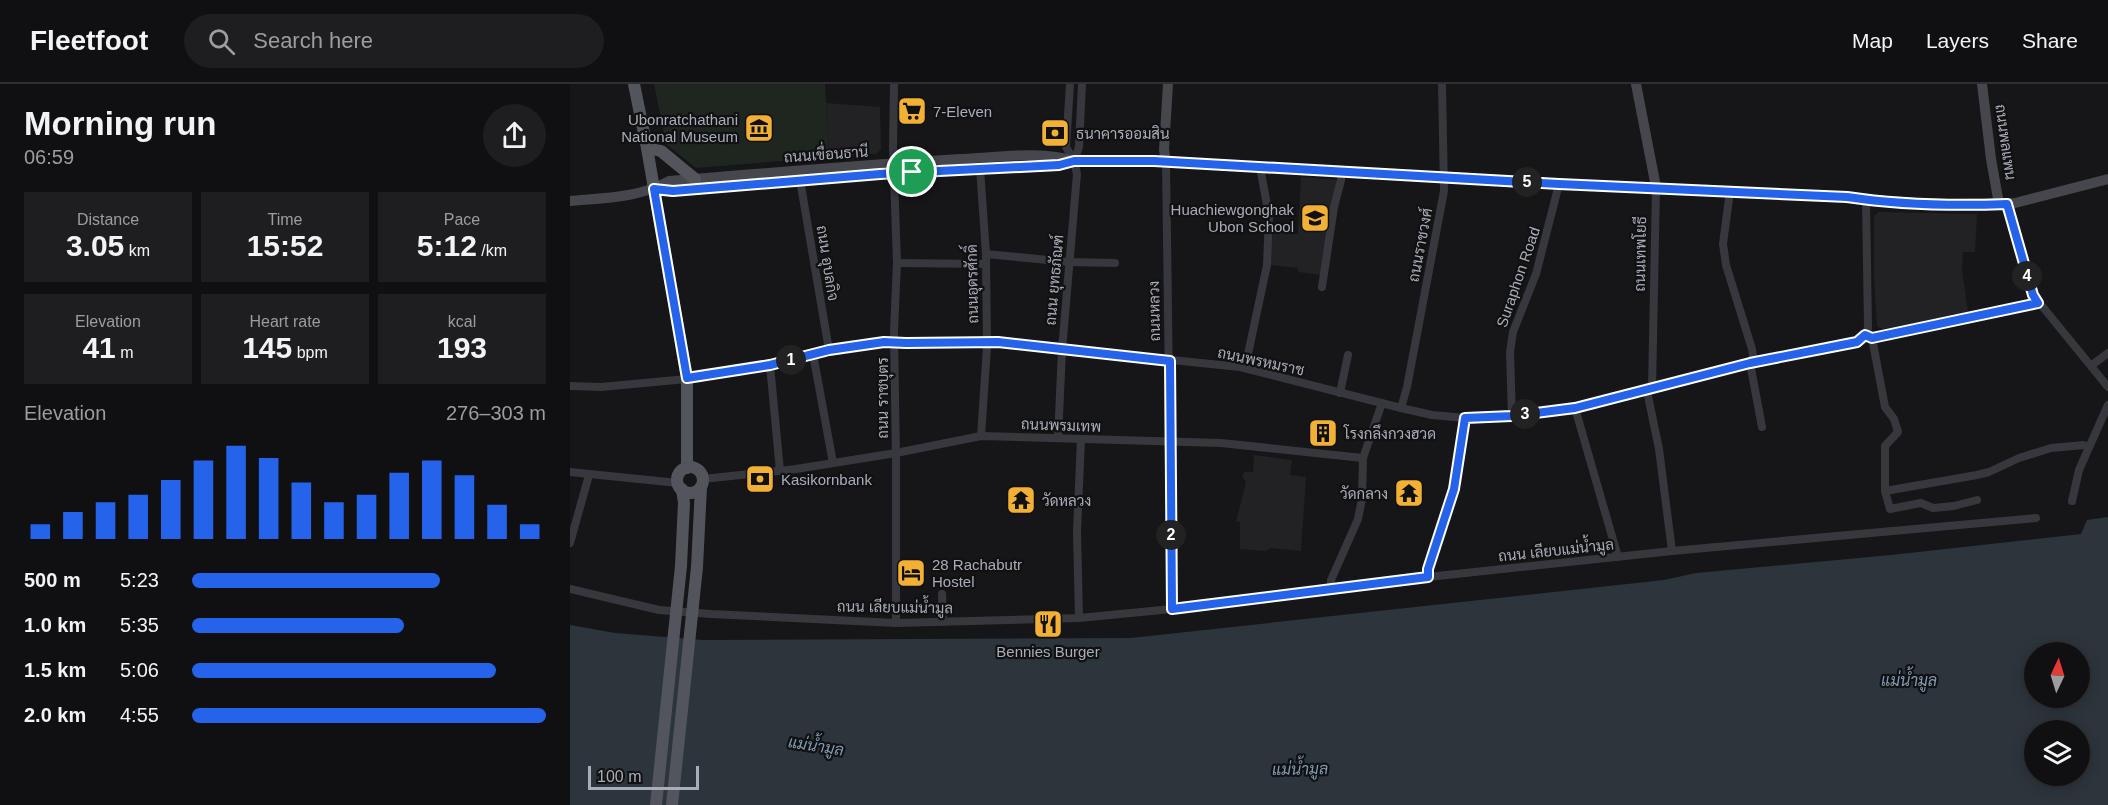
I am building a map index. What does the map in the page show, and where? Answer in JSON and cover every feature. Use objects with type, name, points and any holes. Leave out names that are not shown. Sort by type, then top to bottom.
[{"type":"main road","points":[[634,84],[687,378],[687,468]]},
{"type":"main road","points":[[647,148],[661,151],[695,179]]},
{"type":"main road","points":[[656,805],[681,566],[684,503],[679,474],[687,468],[698,470],[702,483],[697,567],[672,805]]},
{"type":"main road","points":[[680,486],[694,492],[702,483]]},
{"type":"street","name":"ถนน ราชบุตร","points":[[894,84],[897,263],[894,331],[896,343],[896,623]]},
{"type":"street","points":[[1070,84],[1066,147],[1074,161]]},
{"type":"street","points":[[1074,161],[1079,147],[1082,84]]},
{"type":"street","name":"ถนนหลวง","points":[[1168,84],[1164,150],[1170,361],[1172,609]]},
{"type":"street","name":"ถนนราชวงศ์","points":[[1401,408],[1407,387],[1444,190],[1442,84]]},
{"type":"street","name":"ถนนเทพโยธี","points":[[1636,84],[1656,188],[1650,390],[1672,551]]},
{"type":"street","name":"ถนนพลแพน","points":[[1982,84],[1991,159],[2003,204]]},
{"type":"street","name":"ถนนเขื่อนธานี","points":[[570,201],[635,194],[654,189],[669,181],[799,175],[1058,156],[1074,161],[1166,162],[1951,204],[2003,204],[2108,179]]},
{"type":"street","name":"ถนน ยุทธภัณฑ์","points":[[1058,438],[1062,350],[1077,174],[1074,161]]},
{"type":"street","name":"ถนนอุดรศักดิ์","points":[[979,163],[986,254],[987,341],[981,436]]},
{"type":"street","points":[[1245,368],[1267,265],[1269,216],[1260,167]]},
{"type":"street","points":[[1322,287],[1341,171]]},
{"type":"street","name":"ถนนเขื่อนธานี","points":[[654,189],[673,191],[799,175]]},
{"type":"street","name":"ถนน อุบลกิจ","points":[[799,175],[829,350]]},
{"type":"street","name":"Suraphon Road","points":[[1512,416],[1510,352],[1513,332],[1536,274],[1559,184]]},
{"type":"street","points":[[1730,191],[1723,244],[1726,265],[1752,349],[1762,427]]},
{"type":"street","points":[[1866,200],[1869,337],[1885,406],[1894,419],[1898,432],[1885,446],[1885,491],[1890,509],[1921,502],[1933,508],[1977,500]]},
{"type":"street","points":[[2003,204],[2033,295],[2108,387]]},
{"type":"street","points":[[986,254],[1069,262],[1115,263]]},
{"type":"street","points":[[897,263],[986,264]]},
{"type":"street","name":"ถนนพรหมราช","points":[[570,386],[601,387],[687,378],[770,365],[829,350],[884,342],[987,341],[1245,368],[1432,415],[1465,418],[1512,416],[1575,408],[1752,363],[2038,303]]},
{"type":"street","points":[[2092,365],[2108,353]]},
{"type":"street","points":[[813,354],[833,463]]},
{"type":"street","points":[[1340,393],[1348,355]]},
{"type":"street","points":[[770,365],[780,471]]},
{"type":"street","points":[[1331,590],[1331,580],[1358,519],[1362,499],[1363,458],[1382,403]]},
{"type":"street","points":[[2072,501],[2079,470],[2108,405]]},
{"type":"street","points":[[1575,408],[1618,557]]},
{"type":"street","points":[[1428,577],[1428,569],[1454,489],[1465,418]]},
{"type":"street","name":"ถนนพรมเทพ","points":[[702,483],[896,453],[981,436],[1221,443],[1363,458]]},
{"type":"street","points":[[1079,618],[1077,532],[1081,439]]},
{"type":"street","points":[[1885,491],[1989,472],[2019,458],[2051,448],[2084,445],[2088,447]]},
{"type":"street","points":[[570,472],[680,486]]},
{"type":"street","points":[[570,543],[589,475]]},
{"type":"street","name":"ถนน เลียบแม่น้ำมูล","points":[[570,589],[659,610],[711,614],[896,623],[1079,618],[1672,551],[2036,518]]},
{"type":"street","points":[[942,594],[943,622]]},
{"type":"shaded area","points":[[654,84],[825,84],[829,157],[696,168],[666,144]]},
{"type":"shaded area","points":[[826,103],[880,107],[881,149],[876,154],[829,157]]},
{"type":"shaded area","name":"Huachiewgonghak Ubon School","points":[[1301,177],[1337,180],[1322,275],[1298,272],[1298,268],[1269,265],[1273,232],[1298,234]]},
{"type":"shaded area","points":[[1878,212],[1977,214],[1975,252],[1963,252],[1962,270],[1968,312],[1942,319],[1882,329],[1877,326],[1874,217]]},
{"type":"shaded area","points":[[1254,455],[1292,460],[1290,475],[1306,477],[1301,551],[1271,548],[1266,551],[1240,549],[1240,522],[1236,522],[1246,482],[1242,476],[1244,472],[1253,472]]},
{"type":"water","name":"แม่น้ำมูล","points":[[2108,517],[2108,805],[570,805],[570,625],[615,633],[703,640],[1131,638],[1664,580],[1696,573],[2081,534],[2087,520]]},
{"type":"place","name":"7-Eleven","points":[[912,111]]},
{"type":"place","name":"Ubonratchathani National Museum","points":[[759,128]]},
{"type":"place","name":"ธนาคารออมสิน","points":[[1055,133]]},
{"type":"place","name":"Huachiewgonghak Ubon School","points":[[1315,218]]},
{"type":"place","name":"โรงกลึงกวงฮวด","points":[[1323,433]]},
{"type":"place","name":"Kasikornbank","points":[[760,479]]},
{"type":"place","name":"วัดกลาง","points":[[1409,493]]},
{"type":"place","name":"วัดหลวง","points":[[1021,500]]},
{"type":"place","name":"28 Rachabutr Hostel","points":[[911,573]]},
{"type":"place","name":"Bennies Burger","points":[[1048,624]]},
{"type":"route","points":[[1074,161],[1154,161],[1559,184],[1847,197],[1874,201],[2007,204],[2020,255],[2033,295],[2038,303],[1872,338],[1865,335],[1857,342],[1750,363],[1575,408],[1512,416],[1465,418],[1454,489],[1428,569],[1428,577],[1172,609],[1170,361],[998,342],[884,342],[829,350],[770,365],[687,378],[654,189],[673,191],[912,172],[1059,165],[1074,161]]}]
